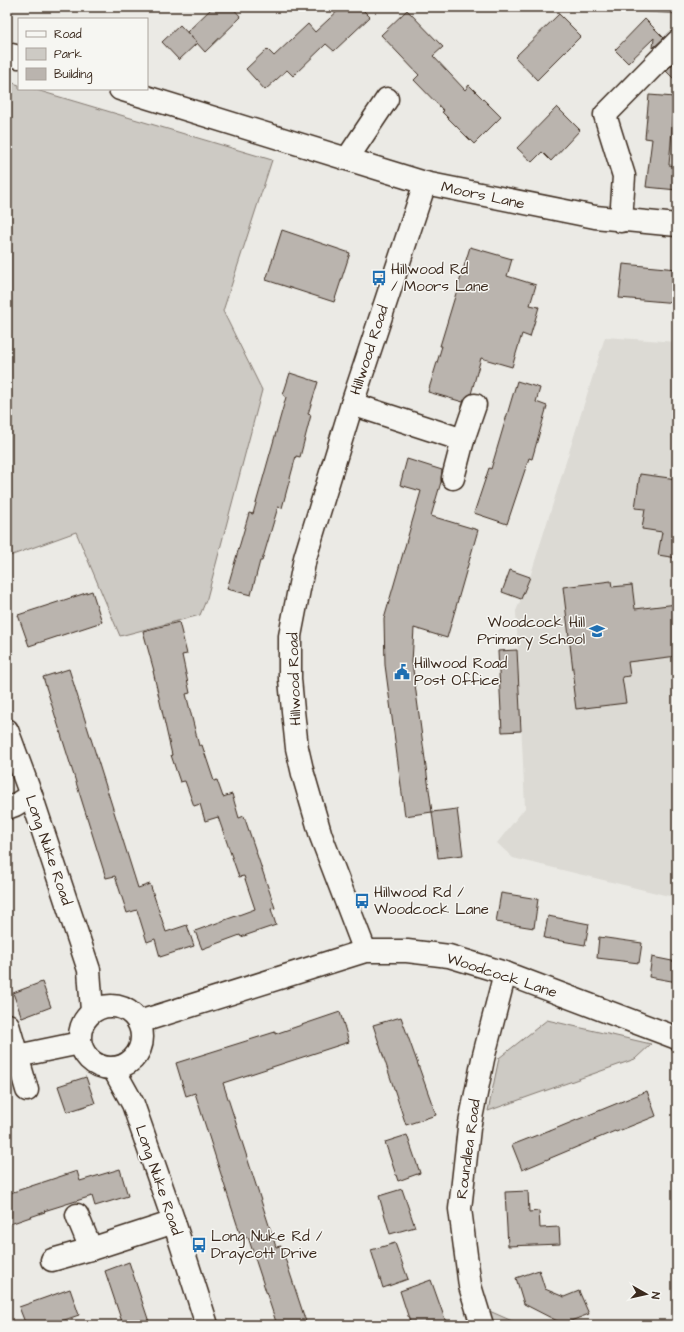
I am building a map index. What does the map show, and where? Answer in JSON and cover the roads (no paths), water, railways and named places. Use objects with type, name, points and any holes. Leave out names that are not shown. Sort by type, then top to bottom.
[{"type":"street","points":[[621,221],[624,176],[605,115],[677,42]]},
{"type":"street","points":[[7,54],[18,57]]},
{"type":"street","name":"Moors Lane","points":[[123,90],[425,183],[587,216],[621,221],[677,225]]},
{"type":"street","points":[[348,159],[387,99]]},
{"type":"street","name":"Hillwood Road","points":[[365,951],[322,836],[303,774],[297,748],[290,679],[290,636],[305,558],[352,404],[425,183]]},
{"type":"street","name":"Hillwood Road","points":[[352,404],[463,440]]},
{"type":"street","points":[[453,478],[463,440],[475,405]]},
{"type":"street","name":"Long Nuke Road","points":[[7,730],[31,795],[89,970],[92,1012]]},
{"type":"street","points":[[7,808],[31,795]]},
{"type":"street","name":"Woodcock Lane","points":[[139,1022],[365,951],[407,951],[449,956],[505,973],[677,1038]]},
{"type":"street","name":"Long Nuke Road","points":[[89,970],[116,1006],[129,1012],[139,1022],[142,1031],[142,1041],[134,1058],[133,1104]]},
{"type":"street","name":"Roundlea Road","points":[[482,1325],[470,1286],[460,1209],[469,1128],[483,1060],[505,973]]},
{"type":"street","points":[[116,1006],[108,1005],[100,1007],[85,1019],[81,1028],[80,1043],[90,1060],[104,1067],[112,1068],[128,1063],[134,1058]]},
{"type":"street","points":[[8,1025],[27,1090]]},
{"type":"street","points":[[17,1056],[80,1043]]},
{"type":"street","name":"Long Nuke Road","points":[[112,1068],[133,1104],[174,1222],[207,1325]]},
{"type":"street","points":[[77,1215],[91,1249]]},
{"type":"street","points":[[52,1260],[174,1222]]},
{"type":"place","name":"Hillwood Rd / Moors Lane","points":[[379,278]]},
{"type":"place","name":"Woodcock Hill Primary School","points":[[597,631]]},
{"type":"place","name":"Hillwood Road Post Office","points":[[402,672]]},
{"type":"place","name":"Hillwood Rd / Woodcock Lane","points":[[362,901]]},
{"type":"place","name":"Long Nuke Rd / Draycott Drive","points":[[199,1245]]}]
